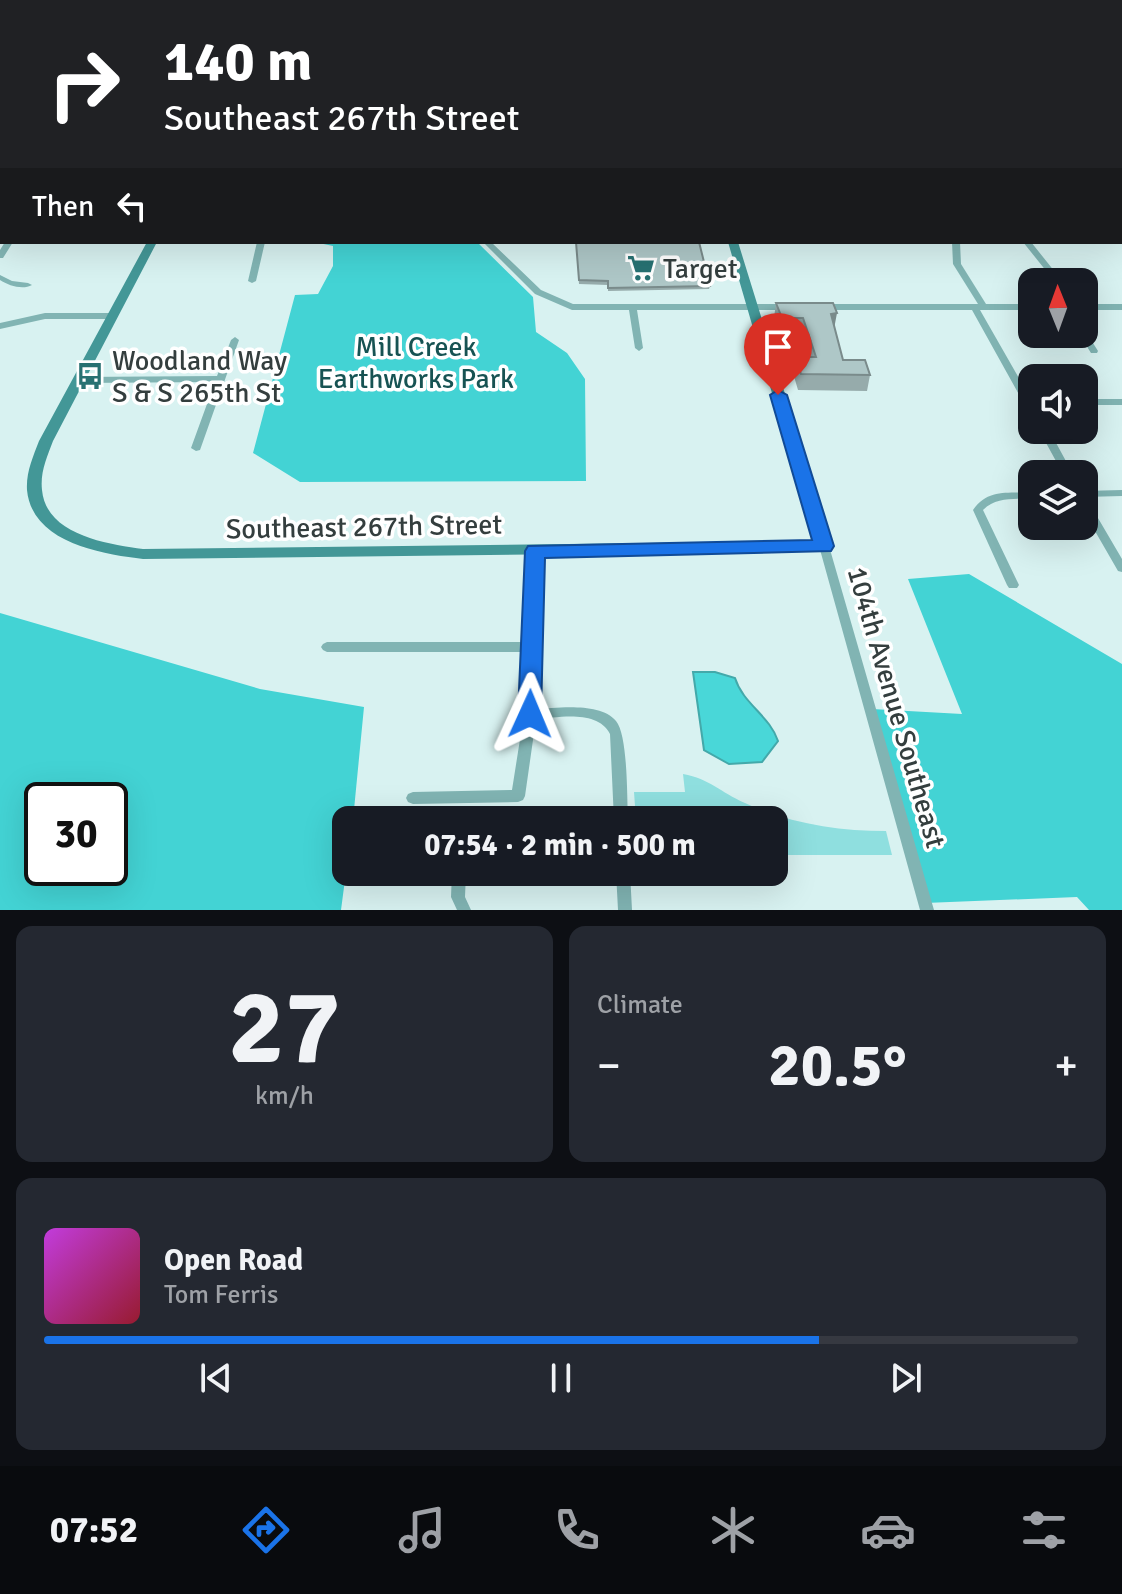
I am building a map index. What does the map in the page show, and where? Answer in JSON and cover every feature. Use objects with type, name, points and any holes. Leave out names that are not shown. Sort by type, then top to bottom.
[{"type":"street","points":[[151,244],[78,380],[221,379]]},
{"type":"street","points":[[252,281],[261,244]]},
{"type":"street","points":[[489,244],[538,292],[563,305],[633,309],[793,307]]},
{"type":"street","name":"104th Avenue Southeast","points":[[734,244],[824,546],[927,910]]},
{"type":"street","points":[[956,244],[957,264],[1018,380]]},
{"type":"street","points":[[1029,244],[1048,268]]},
{"type":"street","points":[[0,277],[10,283],[28,285]]},
{"type":"street","points":[[807,307],[1018,307]]},
{"type":"street","points":[[1098,307],[1122,307]]},
{"type":"street","points":[[633,309],[639,348]]},
{"type":"street","points":[[0,326],[45,316],[114,316]]},
{"type":"street","points":[[196,448],[235,340]]},
{"type":"street","name":"Southeast 267th Street","points":[[78,380],[40,452],[33,474],[38,506],[54,526],[88,545],[116,552],[535,551],[824,546]]},
{"type":"street","points":[[1098,402],[1122,402]]},
{"type":"street","points":[[1098,494],[1122,493]]},
{"type":"street","points":[[1013,585],[978,510],[983,502],[996,497],[1018,496]]},
{"type":"street","points":[[1098,527],[1122,568]]},
{"type":"street","points":[[413,798],[518,796],[530,714],[535,551]]},
{"type":"street","points":[[327,647],[531,647]]},
{"type":"street","points":[[530,714],[587,713],[604,718],[616,734],[620,806]]},
{"type":"street","points":[[458,886],[458,897],[464,910]]},
{"type":"street","points":[[624,886],[625,910]]},
{"type":"shaded area","points":[[693,672],[715,672],[735,678],[778,741],[762,762],[729,764],[704,750]]},
{"type":"shaded area","points":[[683,774],[701,779],[752,806],[635,806],[634,792],[685,792]]},
{"type":"shaded area","points":[[788,819],[832,827],[886,831],[892,855],[788,855]]},
{"type":"green space","name":"Mill Creek Earthworks Park","points":[[324,244],[479,244],[533,297],[536,332],[567,353],[585,379],[586,481],[300,482],[253,453],[295,295],[318,294],[333,266],[333,246]]},
{"type":"green space","points":[[969,574],[1122,664],[1122,910],[1089,910],[1077,897],[925,903],[872,709],[962,714],[908,579]]},
{"type":"green space","points":[[0,613],[260,689],[364,707],[354,806],[332,806],[332,886],[344,886],[341,910],[0,910]]},
{"type":"building","name":"Target","points":[[576,244],[700,244],[710,286],[608,288],[608,281],[579,280]]},
{"type":"building","points":[[776,303],[833,303],[837,313],[831,314],[843,360],[865,360],[870,375],[801,374],[795,357],[816,357],[803,318],[782,318]]},
{"type":"place","name":"Target","points":[[641,268]]},
{"type":"place","name":"Woodland Way S & S 265th St","points":[[90,376]]},
{"type":"route","points":[[530,714],[535,551],[824,546],[778,395]]}]
